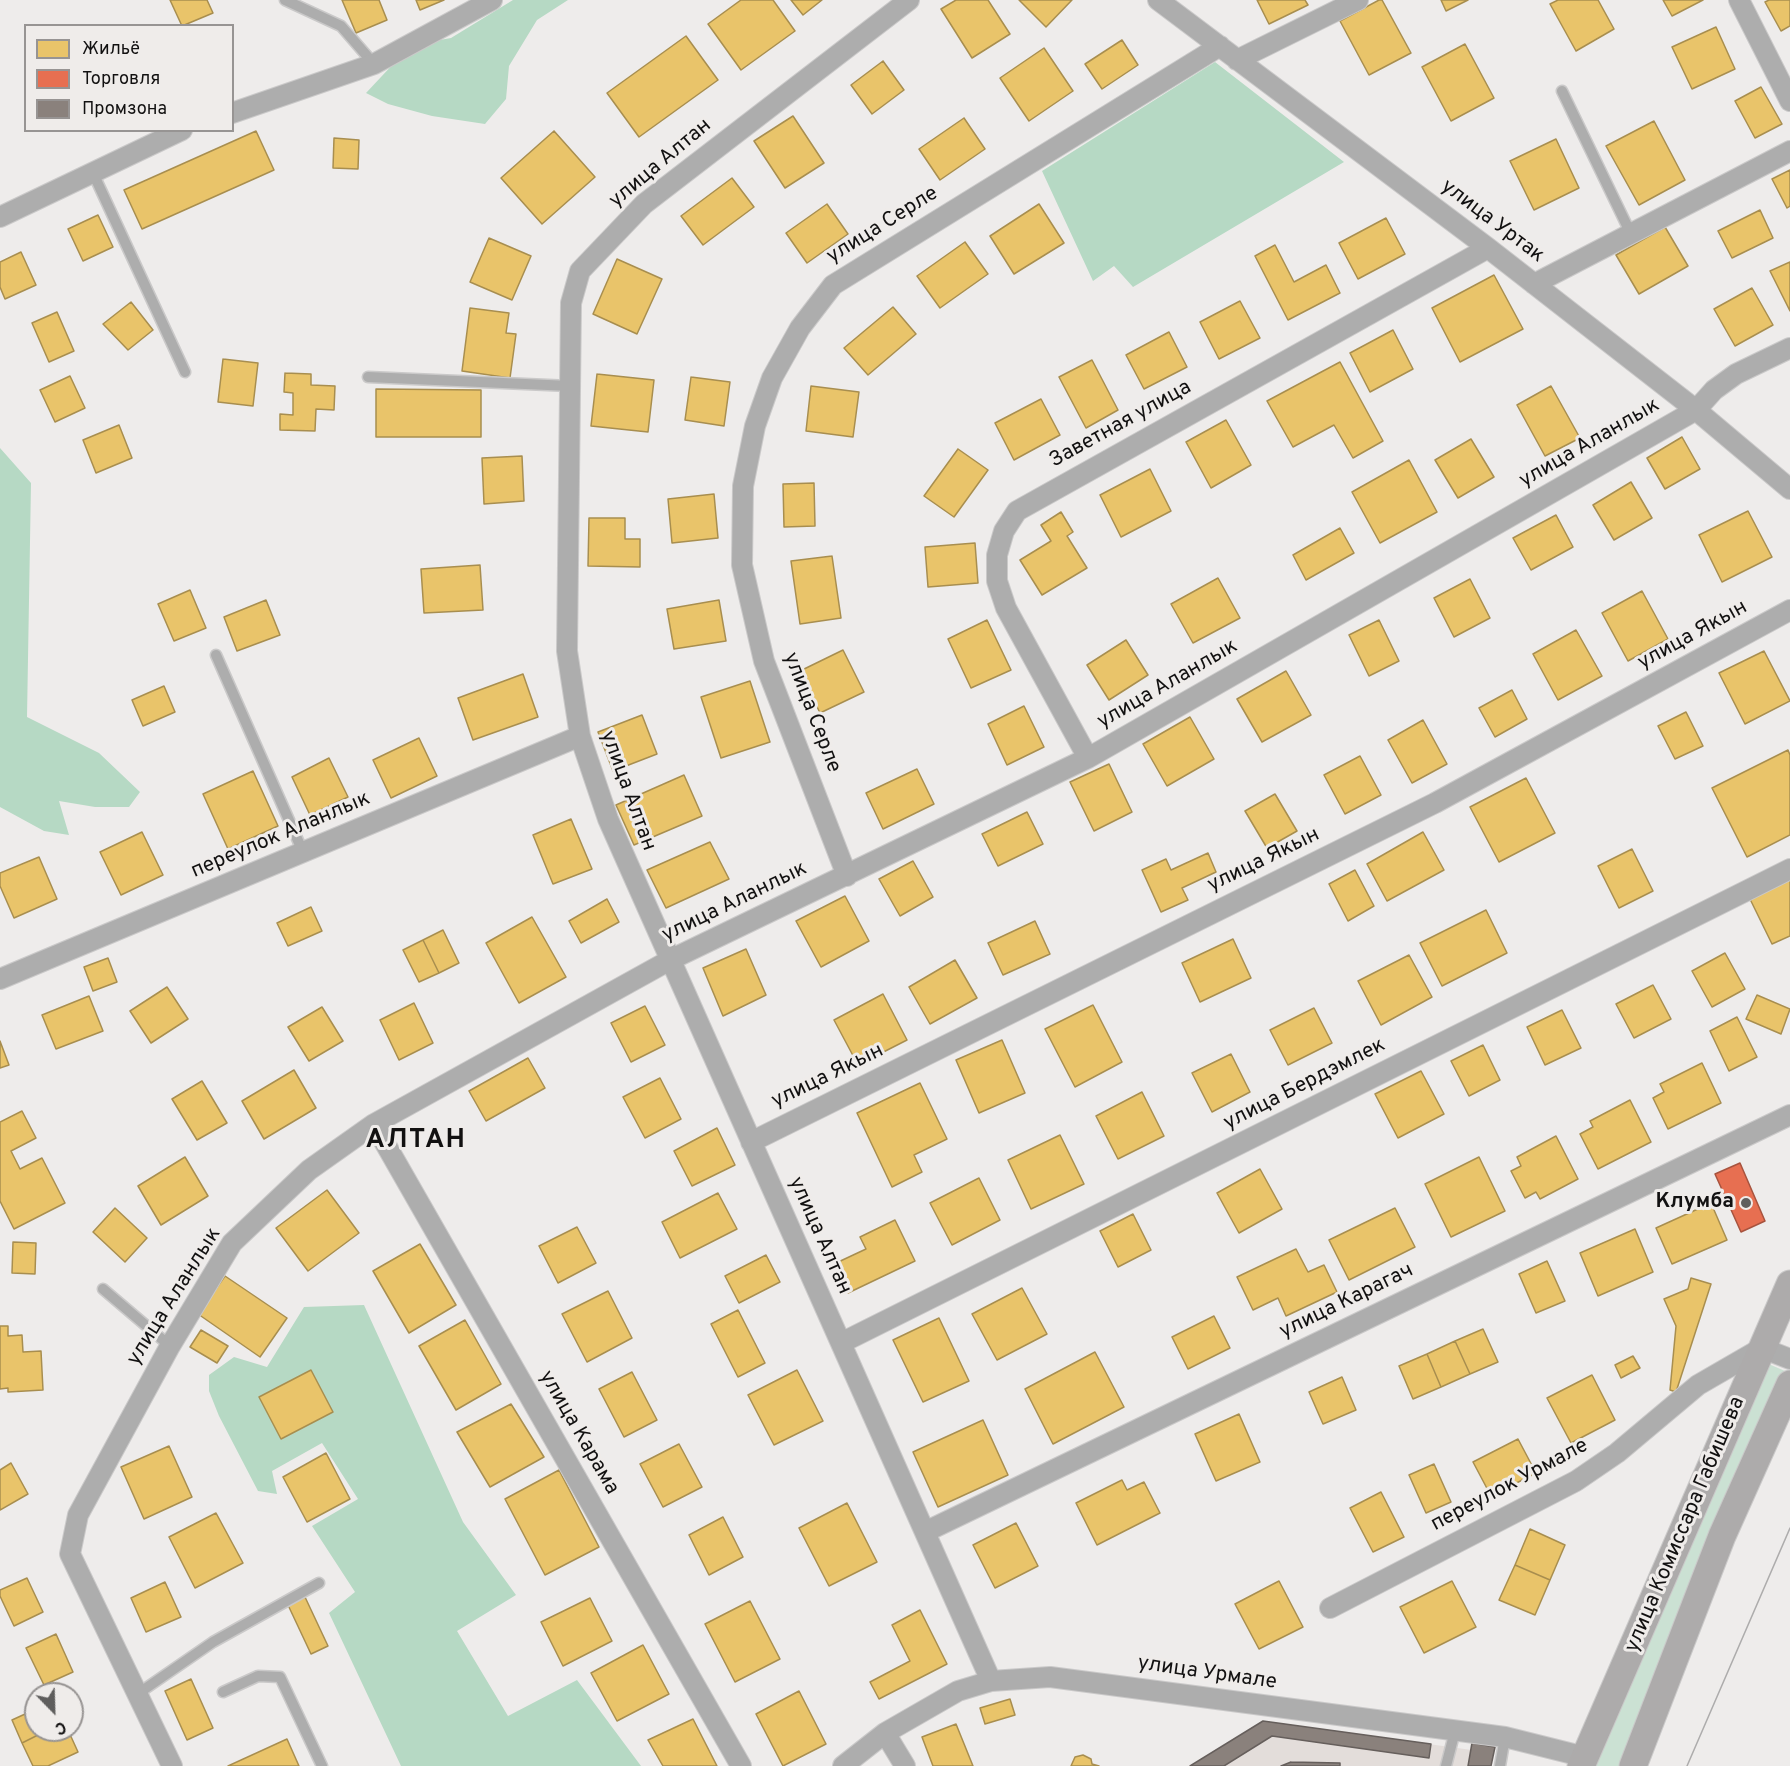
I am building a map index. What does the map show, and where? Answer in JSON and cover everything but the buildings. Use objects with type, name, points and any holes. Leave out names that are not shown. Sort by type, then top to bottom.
[{"type":"street","points":[[234,112],[374,64],[492,0]]},
{"type":"street","name":"улица Алтан","points":[[909,0],[644,204],[580,271],[571,303],[567,651],[580,736],[608,819],[991,1681]]},
{"type":"street","name":"улица Уртак","points":[[1158,0],[1488,248],[1696,410],[1790,489]]},
{"type":"street","points":[[1237,60],[1358,0]]},
{"type":"street","points":[[1739,0],[1790,101]]},
{"type":"street","name":"улица Серле","points":[[847,876],[764,661],[742,565],[742,486],[755,426],[772,378],[800,328],[833,285],[1220,46]]},
{"type":"street","points":[[0,217],[178,132]]},
{"type":"street","points":[[1534,284],[1790,151]]},
{"type":"street","name":"Заветная улица","points":[[1088,758],[1006,608],[997,581],[997,555],[1004,531],[1017,511],[1488,248]]},
{"type":"street","name":"улица Аланлык","points":[[172,1766],[70,1554],[78,1515],[170,1346],[232,1243],[309,1170],[374,1124],[670,960],[1088,758],[1696,410],[1714,390],[1736,374],[1790,348]]},
{"type":"street","name":"улица Якын","points":[[751,1142],[1435,803],[1790,610]]},
{"type":"street","name":"переулок Аланлык","points":[[0,979],[580,736]]},
{"type":"street","name":"улица Бердэмлек","points":[[841,1343],[1790,869]]},
{"type":"street","name":"улица Карагач","points":[[925,1532],[1790,1115]]},
{"type":"street","name":"улица Карама","points":[[374,1124],[741,1766]]},
{"type":"street","name":"улица Комиссара Габишева","points":[[1583,1762],[1790,1284]]},
{"type":"street","points":[[1762,1348],[1790,1359]]},
{"type":"street","name":"переулок Урмале","points":[[1330,1608],[1576,1481],[1617,1453],[1698,1385],[1762,1348]]},
{"type":"street","name":"улица Комиссара Габишева","points":[[1633,1766],[1722,1536],[1788,1393]]},
{"type":"street","name":"улица Урмале","points":[[843,1766],[885,1733],[958,1691],[991,1681],[1050,1677],[1505,1737],[1583,1762]]},
{"type":"street","points":[[885,1733],[905,1766]]},
{"type":"lane","points":[[285,0],[341,26],[374,64]]},
{"type":"lane","points":[[1562,91],[1631,234]]},
{"type":"lane","points":[[93,173],[185,372]]},
{"type":"lane","points":[[368,377],[570,386]]},
{"type":"lane","points":[[216,655],[303,852]]},
{"type":"lane","points":[[103,1289],[170,1346]]},
{"type":"lane","points":[[136,1695],[213,1642],[319,1583]]},
{"type":"lane","points":[[223,1692],[258,1676],[280,1677],[322,1766]]},
{"type":"lane","points":[[1446,1766],[1455,1731]]},
{"type":"lane","points":[[1500,1766],[1505,1737]]},
{"type":"shaded area","points":[[1263,1721],[1486,1752],[1485,1766],[1190,1766]]},
{"type":"green space","points":[[513,0],[568,0],[537,20],[509,66],[506,99],[485,124],[432,116],[388,104],[366,93],[411,45],[451,38]]},
{"type":"green space","points":[[1215,62],[1344,162],[1133,287],[1114,266],[1093,281],[1042,171]]},
{"type":"green space","points":[[0,448],[31,483],[27,717],[99,753],[140,792],[129,807],[95,807],[59,801],[69,835],[44,831],[0,807]]},
{"type":"green space","points":[[364,1305],[463,1522],[516,1595],[457,1631],[508,1716],[577,1680],[641,1766],[401,1766],[329,1613],[355,1592],[312,1526],[358,1499],[322,1443],[272,1471],[277,1494],[258,1491],[219,1416],[209,1391],[209,1375],[234,1357],[267,1367],[304,1307]]},
{"type":"green space","points":[[1764,1362],[1785,1371],[1654,1680],[1622,1766],[1588,1766]]},
{"type":"tram line","points":[[1687,1766],[1790,1528]]},
{"type":"place","name":"Клумба","points":[[1746,1203]]},
{"type":"district","name":"АЛТАН","points":[[416,1142]]}]
